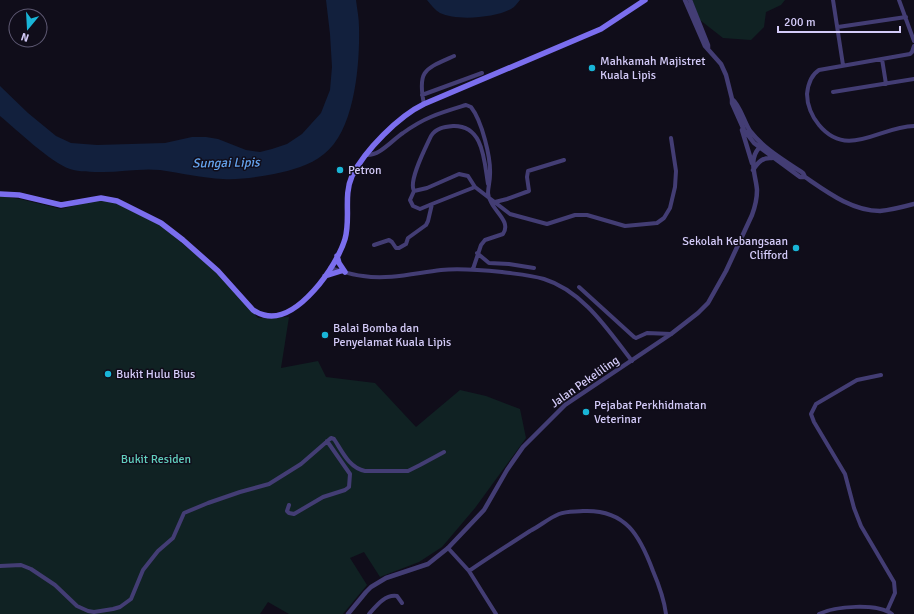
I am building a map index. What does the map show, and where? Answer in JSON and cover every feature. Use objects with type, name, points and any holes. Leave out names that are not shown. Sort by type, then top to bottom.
[{"type":"main road","points":[[0,194],[19,195],[62,205],[101,198],[117,200],[154,219],[172,231],[218,271],[253,310],[269,316],[283,313],[299,305],[325,276],[330,268],[343,244],[346,233],[347,199],[349,184],[352,176],[366,155],[400,119],[424,104],[601,29],[646,0]]},
{"type":"main road","points":[[325,276],[343,272],[337,256]]},
{"type":"street","points":[[685,0],[705,46],[721,64],[726,75],[732,103],[741,125],[748,136],[759,148],[774,159],[800,177],[805,177]]},
{"type":"street","points":[[690,0],[708,48]]},
{"type":"street","points":[[833,0],[843,65]]},
{"type":"street","points":[[899,0],[914,41]]},
{"type":"street","points":[[838,27],[906,17]]},
{"type":"street","points":[[914,46],[910,54],[820,70],[813,75],[807,95],[808,103],[815,120],[821,128],[836,138],[857,141],[896,129],[914,126]]},
{"type":"street","points":[[424,104],[422,95],[422,80],[427,69],[454,56]]},
{"type":"street","points":[[882,59],[886,84]]},
{"type":"street","points":[[422,95],[482,74]]},
{"type":"street","points":[[833,92],[914,80]]},
{"type":"street","points":[[732,99],[736,102],[744,122],[758,139],[770,150],[803,173],[805,177],[840,200],[859,207],[881,211],[914,204]]},
{"type":"street","points":[[366,155],[375,154],[402,133],[435,114],[468,106],[474,110],[481,125],[489,161],[490,175],[487,196],[493,207],[504,221],[505,230],[503,234],[485,240],[477,253],[473,269]]},
{"type":"street","name":"Jalan Pekeliling","points":[[348,614],[371,587],[386,578],[428,564],[448,548],[484,510],[510,466],[532,438],[565,406],[671,334],[708,304],[726,271],[755,206],[757,191],[753,167],[741,125]]},
{"type":"street","points":[[475,187],[420,209],[413,206],[410,200],[414,191],[412,186],[414,178],[430,136],[437,129],[448,126],[460,126],[469,129],[477,138],[482,150],[488,186]]},
{"type":"street","points":[[414,191],[427,188],[459,174],[468,176],[475,187],[510,214],[547,224],[575,215],[587,215],[625,226],[657,223],[664,218],[670,208],[675,187],[676,171],[671,138]]},
{"type":"street","points":[[753,167],[756,153],[759,148],[758,139]]},
{"type":"street","points":[[759,148],[770,150]]},
{"type":"street","points":[[753,167],[764,158],[774,159]]},
{"type":"street","points":[[494,202],[529,191],[526,177],[528,171],[564,160]]},
{"type":"street","points":[[374,245],[386,240],[391,241],[397,248],[406,244],[408,238],[426,225],[432,204]]},
{"type":"street","points":[[477,253],[489,263],[509,264],[534,268]]},
{"type":"street","points":[[330,268],[362,276],[386,278],[444,270],[473,269],[534,276],[545,279],[564,288],[583,302],[597,316],[632,361]]},
{"type":"street","points":[[579,287],[634,337],[636,338],[646,333],[671,334]]},
{"type":"street","points":[[881,375],[857,380],[816,404],[811,414],[814,422],[845,474],[854,508],[861,526],[894,582],[895,593],[887,611]]},
{"type":"street","points":[[0,566],[21,565],[31,569],[55,585],[77,606],[88,611],[94,612],[120,607],[133,595],[147,564],[158,551],[169,543],[175,535],[184,513],[240,492],[269,484],[301,464],[331,438],[333,438],[353,466],[364,471],[408,471],[444,452]]},
{"type":"street","points":[[289,505],[287,511],[294,514],[323,497],[345,490],[349,486],[350,474],[326,441]]},
{"type":"street","points":[[469,571],[500,550],[560,514],[590,511],[603,512],[621,520],[633,530],[638,537],[647,555],[664,599],[666,614]]},
{"type":"street","points":[[448,548],[469,571],[496,614]]},
{"type":"street","points":[[369,614],[390,596],[397,596],[402,603]]},
{"type":"street","points":[[819,614],[833,609],[849,608],[874,608],[887,611],[892,614]]},
{"type":"green space","points":[[692,0],[785,0],[781,5],[766,12],[764,27],[751,40],[723,38],[700,20]]},
{"type":"green space","name":"Bukit Residen","points":[[0,196],[20,199],[61,209],[101,199],[115,200],[154,220],[217,272],[258,318],[289,317],[281,368],[318,361],[326,377],[375,383],[416,427],[460,390],[486,396],[520,409],[526,438],[475,508],[442,547],[419,562],[380,577],[364,552],[350,558],[367,585],[343,614],[289,614],[268,602],[260,614],[0,614]]},
{"type":"water","name":"Sungai Lipis","points":[[326,0],[356,0],[359,27],[357,77],[354,95],[343,130],[324,154],[312,162],[300,167],[268,175],[229,179],[207,178],[160,170],[103,172],[77,171],[53,160],[0,116],[0,86],[28,113],[56,136],[71,143],[97,145],[165,143],[192,137],[206,137],[218,139],[246,150],[260,152],[287,144],[302,134],[321,113],[330,90],[332,67]]},
{"type":"water","points":[[427,0],[520,0],[512,8],[495,15],[465,18],[440,13]]},
{"type":"place","name":"Mahkamah Majistret Kuala Lipis","points":[[592,68]]},
{"type":"place","name":"Petron","points":[[340,170]]},
{"type":"place","name":"Sekolah Kebangsaan Clifford","points":[[796,248]]},
{"type":"place","name":"Balai Bomba dan Penyelamat Kuala Lipis","points":[[325,335]]},
{"type":"place","name":"Bukit Hulu Bius","points":[[108,374]]},
{"type":"place","name":"Pejabat Perkhidmatan Veterinar","points":[[586,412]]}]
